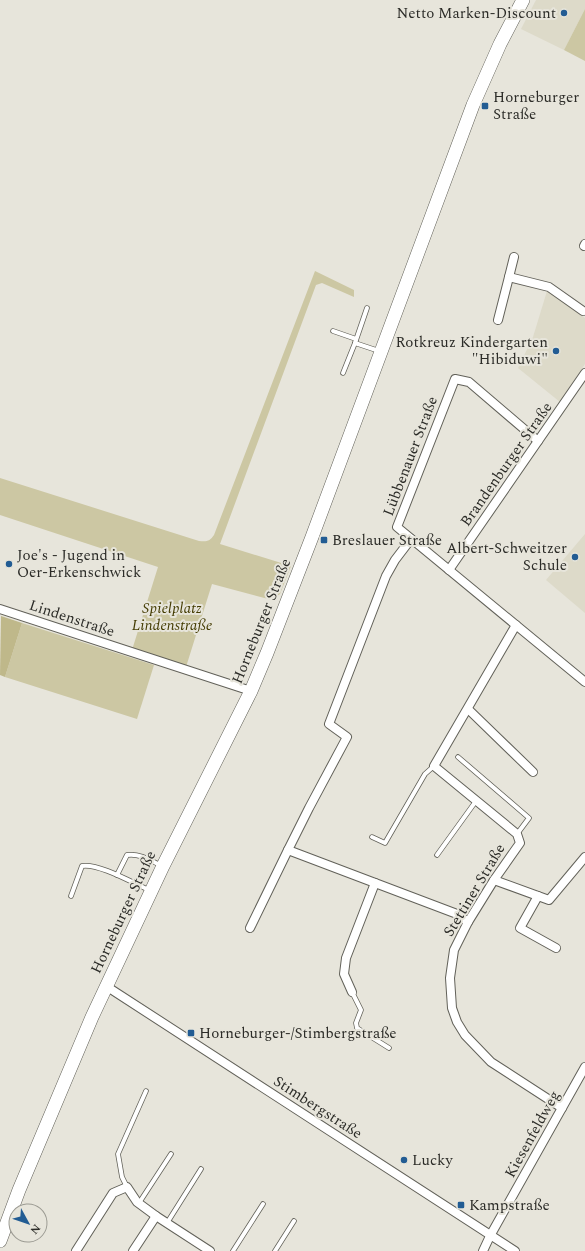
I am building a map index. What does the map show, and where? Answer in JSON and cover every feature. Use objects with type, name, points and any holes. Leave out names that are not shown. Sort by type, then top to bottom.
[{"type":"main road","name":"Horneburger Straße","points":[[0,1241],[73,1059],[106,986],[163,866],[251,691],[312,537],[479,91],[500,44],[523,0]]},
{"type":"street","points":[[498,320],[514,257]]},
{"type":"street","points":[[509,277],[549,287],[584,310]]},
{"type":"street","name":"Brandenburger Straße","points":[[449,570],[585,373]]},
{"type":"street","name":"Lübbenauer Straße","points":[[538,441],[469,382],[455,379],[397,527],[585,682]]},
{"type":"street","points":[[250,928],[309,808],[347,737],[329,724],[386,576],[395,560],[411,539]]},
{"type":"street","name":"Lindenstraße","points":[[0,609],[251,691]]},
{"type":"street","points":[[434,766],[516,625]]},
{"type":"street","points":[[468,709],[532,772]]},
{"type":"street","name":"Stettiner Straße","points":[[434,766],[517,834],[520,843],[494,880],[468,922],[454,950],[450,985],[452,1008],[457,1022],[465,1035],[491,1062],[562,1108]]},
{"type":"street","points":[[288,850],[457,914],[468,922]]},
{"type":"street","points":[[494,880],[548,900],[585,857]]},
{"type":"street","points":[[352,992],[344,974],[346,958],[375,883]]},
{"type":"street","points":[[538,896],[520,928],[556,948]]},
{"type":"street","name":"Stimbergstraße","points":[[106,986],[515,1251]]},
{"type":"street","name":"Kiesenfeldweg","points":[[490,1236],[585,1067]]},
{"type":"street","points":[[76,1251],[113,1193],[127,1187],[139,1204],[210,1251]]},
{"type":"street","points":[[133,1251],[156,1216]]},
{"type":"street","points":[[483,1251],[490,1236]]},
{"type":"lane","points":[[343,373],[367,308]]},
{"type":"lane","points":[[333,331],[381,352]]},
{"type":"lane","points":[[458,758],[529,818],[517,834]]},
{"type":"lane","points":[[372,837],[385,843],[425,774],[434,766]]},
{"type":"lane","points":[[437,855],[476,801]]},
{"type":"lane","points":[[117,875],[127,855],[132,854],[163,866]]},
{"type":"lane","points":[[71,896],[82,866],[88,865],[117,875],[151,891]]},
{"type":"lane","points":[[352,992],[361,1010],[356,1023],[357,1028],[388,1048]]},
{"type":"lane","points":[[127,1187],[122,1177],[118,1154],[146,1091]]},
{"type":"lane","points":[[139,1204],[171,1154]]},
{"type":"lane","points":[[167,1223],[201,1169]]},
{"type":"lane","points":[[233,1251],[263,1204]]},
{"type":"lane","points":[[274,1251],[294,1221]]},
{"type":"shaded area","points":[[536,0],[585,0],[585,9],[564,50],[521,29]]},
{"type":"shaded area","name":"Rotkreuz Kindergarten \"Hibiduwi\"","points":[[547,291],[585,318],[585,364],[560,402],[518,368],[533,337]]},
{"type":"shaded area","name":"Albert-Schweitzer Schule","points":[[585,534],[585,613],[546,580]]},
{"type":"shaded area","points":[[1,616],[22,623],[5,677],[0,675]]},
{"type":"green space","points":[[585,9],[585,61],[564,50]]},
{"type":"green space","name":"Spielplatz Lindenstraße","points":[[315,271],[354,290],[354,297],[322,283],[316,285],[220,544],[291,566],[280,594],[272,600],[212,584],[186,667],[132,650],[158,567],[0,515],[0,478],[199,541],[210,540],[214,535]]},
{"type":"green space","points":[[22,623],[154,665],[137,719],[5,677]]},
{"type":"place","name":"Netto Marken-Discount","points":[[564,13]]},
{"type":"place","name":"Horneburger Straße","points":[[485,106]]},
{"type":"place","name":"Rotkreuz Kindergarten \"Hibiduwi\"","points":[[556,351]]},
{"type":"place","name":"Breslauer Straße","points":[[324,540]]},
{"type":"place","name":"Albert-Schweitzer Schule","points":[[575,557]]},
{"type":"place","name":"Joe's - Jugend in Oer-Erkenschwick","points":[[9,564]]},
{"type":"place","name":"Horneburger-/Stimbergstraße","points":[[191,1033]]},
{"type":"place","name":"Lucky","points":[[404,1160]]},
{"type":"place","name":"Kampstraße","points":[[461,1205]]}]
